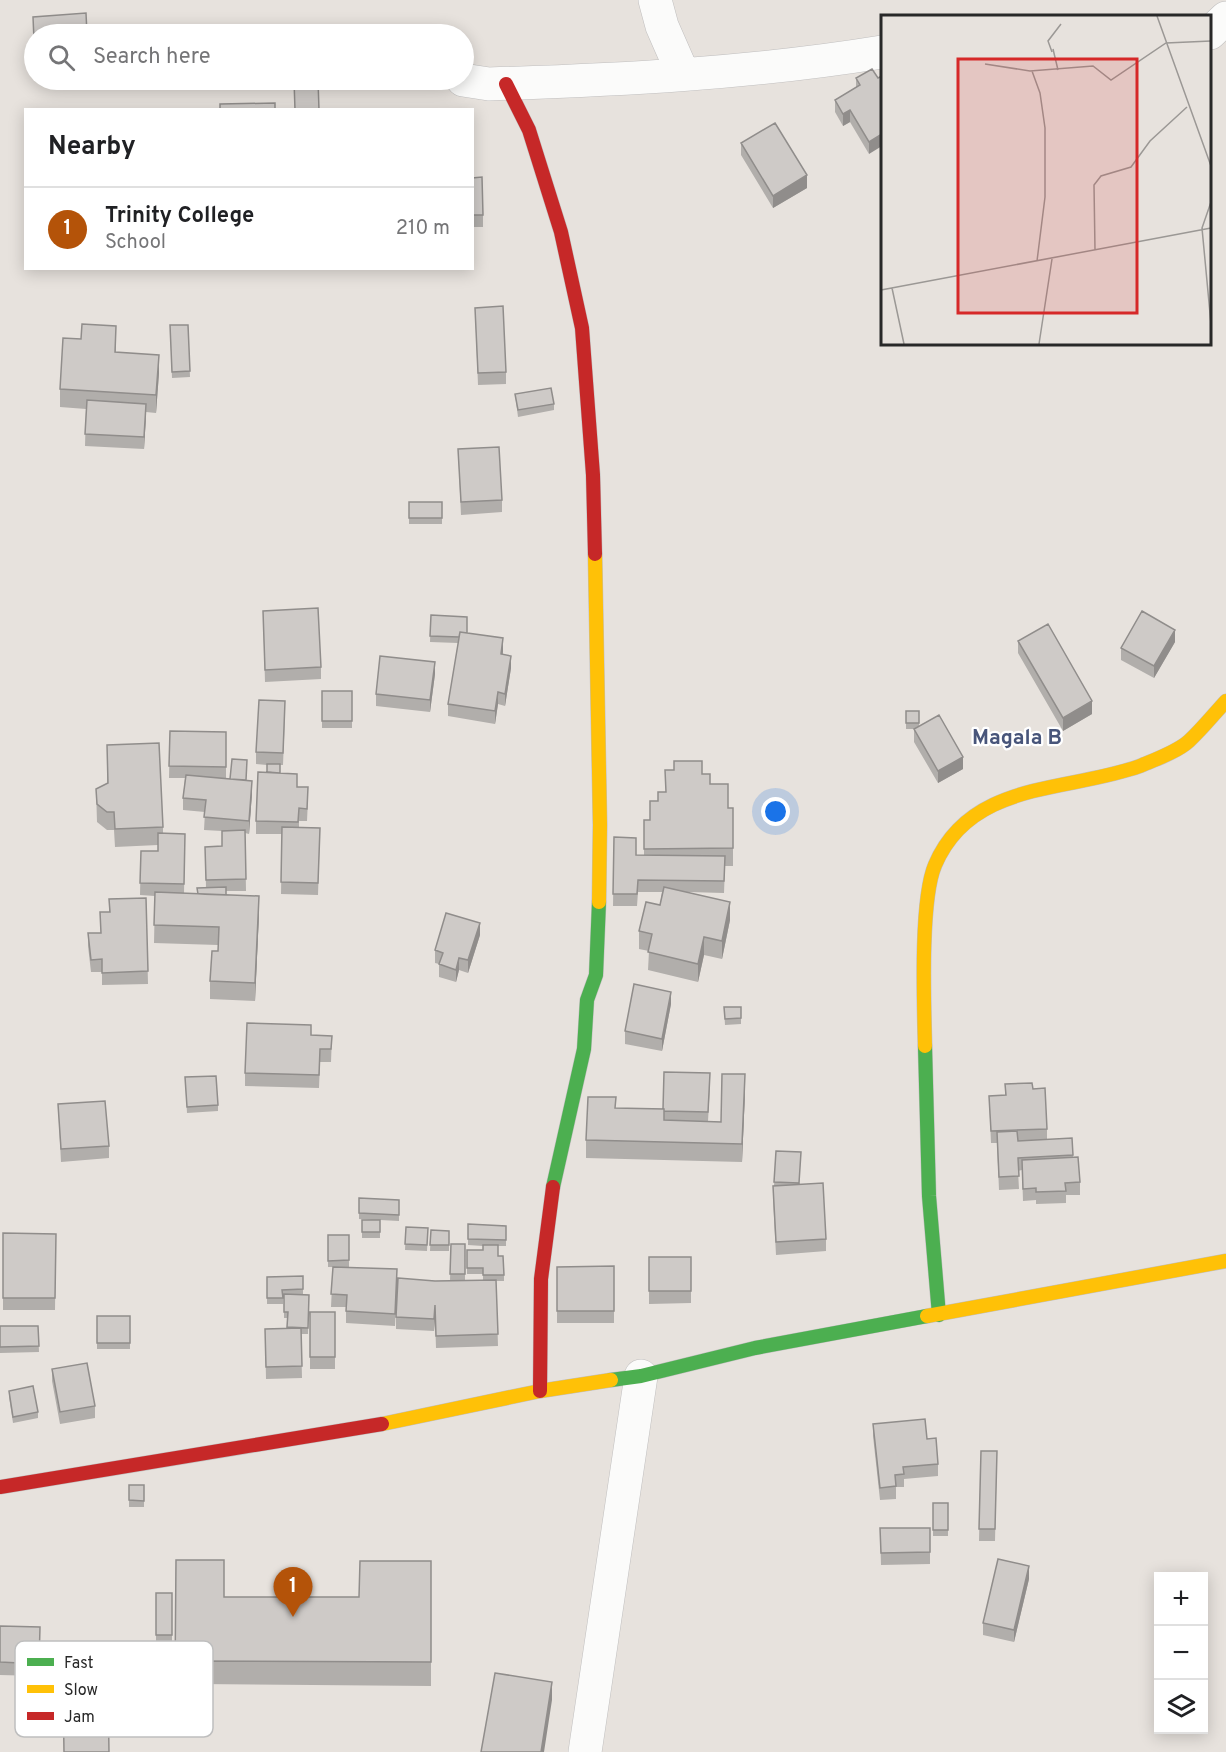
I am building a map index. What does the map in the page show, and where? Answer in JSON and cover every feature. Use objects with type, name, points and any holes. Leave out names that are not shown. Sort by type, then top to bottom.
[{"type":"street","points":[[655,0],[662,26],[683,74]]},
{"type":"street","points":[[1211,31],[1226,18]]},
{"type":"street","points":[[474,82],[506,84],[798,66],[881,52]]},
{"type":"street","points":[[506,84],[529,130],[561,232],[582,328],[593,487],[600,825],[598,950],[596,975],[587,1000],[584,1049],[553,1188],[541,1279],[540,1391]]},
{"type":"street","points":[[939,1315],[929,1196],[925,1028],[927,909],[935,865],[958,830],[983,809],[1027,792],[1139,766],[1188,743],[1226,701]]},
{"type":"street","points":[[0,1487],[387,1423],[540,1391],[641,1376],[755,1348],[1226,1261]]},
{"type":"street","points":[[585,1752],[641,1376]]},
{"type":"building","points":[[86,13],[87,24],[33,24],[33,17]]},
{"type":"building","points":[[872,69],[878,78],[881,76],[881,135],[869,142],[850,110],[843,114],[835,100],[860,85],[856,78]]},
{"type":"building","points":[[294,90],[318,90],[319,108],[295,108]]},
{"type":"building","points":[[275,103],[275,108],[220,108],[220,104]]},
{"type":"building","points":[[775,123],[807,175],[773,196],[741,143]]},
{"type":"building","points":[[482,177],[483,215],[474,215],[474,178]]},
{"type":"building","points":[[503,306],[506,372],[478,373],[475,308]]},
{"type":"building","points":[[82,324],[116,326],[115,352],[159,355],[156,395],[60,389],[63,338],[81,339]]},
{"type":"building","points":[[170,325],[188,325],[190,371],[172,372]]},
{"type":"building","points":[[551,388],[554,404],[518,410],[515,394]]},
{"type":"building","points":[[87,400],[146,404],[144,437],[85,434]]},
{"type":"building","points":[[499,447],[502,500],[461,502],[458,449]]},
{"type":"building","points":[[409,502],[442,502],[442,518],[409,518]]},
{"type":"building","points":[[318,608],[321,667],[265,670],[263,611]]},
{"type":"building","points":[[1142,611],[1175,630],[1154,666],[1121,648]]},
{"type":"building","points":[[431,615],[467,617],[467,633],[460,632],[459,637],[430,636]]},
{"type":"building","points":[[1048,624],[1092,701],[1063,718],[1018,641]]},
{"type":"building","points":[[460,632],[503,638],[501,654],[511,656],[505,694],[498,692],[495,711],[448,704]]},
{"type":"building","points":[[380,656],[435,662],[430,700],[376,694]]},
{"type":"building","points":[[322,691],[352,691],[352,721],[322,721]]},
{"type":"building","points":[[259,700],[285,701],[283,753],[256,752]]},
{"type":"building","points":[[906,711],[919,711],[919,723],[906,723]]},
{"type":"building","points":[[939,715],[963,757],[938,771],[914,729]]},
{"type":"building","points":[[170,731],[226,732],[226,767],[169,766]]},
{"type":"building","points":[[159,743],[163,827],[115,829],[114,812],[107,812],[97,804],[96,789],[108,783],[107,745]]},
{"type":"building","points":[[232,759],[247,760],[246,780],[230,779]]},
{"type":"building","points":[[674,761],[702,761],[702,774],[710,774],[710,784],[728,784],[728,808],[733,808],[733,848],[644,849],[644,820],[650,820],[650,801],[658,801],[658,792],[666,792],[665,770],[674,770]]},
{"type":"building","points":[[267,764],[280,764],[280,773],[267,772]]},
{"type":"building","points":[[258,772],[297,774],[297,787],[308,787],[307,809],[299,808],[298,822],[256,821]]},
{"type":"building","points":[[186,775],[252,781],[249,821],[204,817],[206,800],[183,798]]},
{"type":"building","points":[[282,827],[320,828],[318,883],[281,882]]},
{"type":"building","points":[[245,830],[246,879],[206,880],[205,847],[222,846],[222,831]]},
{"type":"building","points":[[158,833],[185,834],[184,884],[140,883],[141,851],[158,851]]},
{"type":"building","points":[[614,837],[636,838],[636,855],[725,856],[724,881],[638,880],[637,894],[613,894]]},
{"type":"building","points":[[226,887],[226,895],[198,894],[197,888]]},
{"type":"building","points":[[664,887],[730,902],[722,941],[704,937],[698,964],[648,952],[652,934],[639,931],[646,902],[660,905]]},
{"type":"building","points":[[155,892],[259,896],[255,983],[210,981],[212,951],[218,951],[219,927],[154,925]]},
{"type":"building","points":[[146,898],[148,971],[102,973],[102,959],[91,960],[88,933],[101,933],[100,912],[110,912],[109,899]]},
{"type":"building","points":[[446,913],[480,923],[468,960],[459,958],[456,970],[439,964],[443,953],[435,950]]},
{"type":"building","points":[[634,984],[671,992],[662,1039],[625,1031]]},
{"type":"building","points":[[724,1007],[741,1007],[741,1018],[725,1019]]},
{"type":"building","points":[[247,1023],[311,1025],[311,1035],[332,1036],[331,1049],[320,1049],[319,1075],[245,1073]]},
{"type":"building","points":[[664,1072],[710,1073],[708,1112],[664,1111]]},
{"type":"building","points":[[722,1074],[745,1074],[742,1144],[586,1140],[588,1097],[616,1097],[615,1108],[664,1109],[664,1120],[721,1122]]},
{"type":"building","points":[[216,1076],[218,1105],[187,1107],[185,1077]]},
{"type":"building","points":[[1032,1083],[1033,1089],[1045,1088],[1047,1129],[991,1131],[989,1096],[1006,1095],[1005,1084]]},
{"type":"building","points":[[105,1101],[109,1146],[61,1149],[58,1104]]},
{"type":"building","points":[[1017,1131],[1018,1141],[1072,1138],[1073,1155],[1018,1158],[1019,1176],[999,1177],[997,1132]]},
{"type":"building","points":[[776,1151],[801,1152],[799,1183],[774,1182]]},
{"type":"building","points":[[1078,1157],[1080,1182],[1065,1183],[1066,1191],[1036,1192],[1036,1188],[1023,1189],[1022,1160]]},
{"type":"building","points":[[823,1183],[826,1239],[776,1242],[773,1186]]},
{"type":"building","points":[[359,1198],[399,1200],[399,1215],[359,1213]]},
{"type":"building","points":[[362,1220],[380,1220],[380,1232],[362,1232]]},
{"type":"building","points":[[468,1224],[506,1226],[506,1240],[468,1239]]},
{"type":"building","points":[[406,1227],[428,1228],[427,1245],[405,1244]]},
{"type":"building","points":[[431,1230],[449,1231],[449,1245],[430,1245]]},
{"type":"building","points":[[3,1233],[56,1234],[55,1298],[3,1298]]},
{"type":"building","points":[[328,1235],[349,1235],[349,1260],[328,1261]]},
{"type":"building","points":[[451,1244],[465,1244],[465,1274],[450,1274]]},
{"type":"building","points":[[483,1245],[498,1245],[498,1256],[503,1256],[504,1275],[483,1275],[483,1268],[467,1268],[467,1250],[483,1250]]},
{"type":"building","points":[[649,1257],[691,1257],[691,1291],[649,1291]]},
{"type":"building","points":[[614,1266],[614,1311],[557,1311],[557,1267]]},
{"type":"building","points":[[333,1267],[397,1269],[395,1314],[346,1311],[347,1295],[331,1294]]},
{"type":"building","points":[[303,1276],[303,1289],[282,1290],[283,1298],[267,1298],[267,1277]]},
{"type":"building","points":[[398,1278],[435,1281],[496,1280],[498,1334],[436,1336],[435,1305],[434,1319],[396,1317]]},
{"type":"building","points":[[284,1294],[309,1295],[308,1328],[287,1327],[288,1312],[284,1312]]},
{"type":"building","points":[[310,1312],[335,1312],[335,1357],[310,1357]]},
{"type":"building","points":[[97,1316],[130,1316],[130,1343],[97,1343]]},
{"type":"building","points":[[0,1326],[38,1326],[39,1346],[0,1347]]},
{"type":"building","points":[[301,1328],[302,1366],[266,1367],[265,1329]]},
{"type":"building","points":[[87,1363],[95,1406],[60,1412],[52,1369]]},
{"type":"building","points":[[33,1386],[38,1412],[13,1417],[9,1391]]},
{"type":"building","points":[[925,1419],[927,1439],[936,1438],[938,1464],[903,1467],[904,1474],[895,1475],[896,1486],[880,1488],[873,1424]]},
{"type":"building","points":[[981,1451],[997,1451],[995,1529],[979,1529]]},
{"type":"building","points":[[129,1485],[144,1485],[144,1501],[129,1500]]},
{"type":"building","points":[[933,1503],[948,1503],[948,1530],[933,1530]]},
{"type":"building","points":[[880,1528],[930,1528],[930,1552],[881,1553]]},
{"type":"building","points":[[998,1559],[1029,1566],[1014,1630],[983,1623]]},
{"type":"building","points":[[176,1560],[224,1560],[224,1597],[359,1597],[360,1561],[431,1561],[431,1662],[213,1661],[213,1641],[175,1641]]},
{"type":"building","points":[[156,1593],[172,1593],[172,1635],[156,1635]]},
{"type":"building","points":[[0,1626],[40,1627],[40,1641],[15,1641],[15,1663],[0,1662]]},
{"type":"building","points":[[495,1673],[552,1682],[541,1752],[481,1752]]},
{"type":"building","points":[[64,1737],[109,1737],[109,1752],[64,1752]]},
{"type":"traffic: fast","points":[[553,1187],[584,1049],[587,1000],[596,975],[599,902]]},
{"type":"traffic: fast","points":[[925,1046],[929,1196],[939,1315]]},
{"type":"traffic: fast","points":[[611,1380],[641,1376],[755,1348],[927,1316]]},
{"type":"traffic: slow","points":[[595,554],[600,825],[599,902]]},
{"type":"traffic: slow","points":[[925,1046],[924,953],[927,902],[935,865],[951,837],[972,817],[997,803],[1024,793],[1140,766],[1172,752],[1189,741],[1226,701]]},
{"type":"traffic: slow","points":[[927,1316],[1226,1261]]},
{"type":"traffic: slow","points":[[382,1424],[540,1391],[611,1380]]},
{"type":"traffic: jam","points":[[506,84],[529,130],[561,232],[582,328],[593,475],[595,554]]},
{"type":"traffic: jam","points":[[540,1391],[541,1279],[553,1187]]},
{"type":"traffic: jam","points":[[0,1487],[382,1424]]},
{"type":"place","name":"Trinity College","points":[[293,1617]]},
{"type":"district","name":"Magala B","points":[[1017,737]]}]
